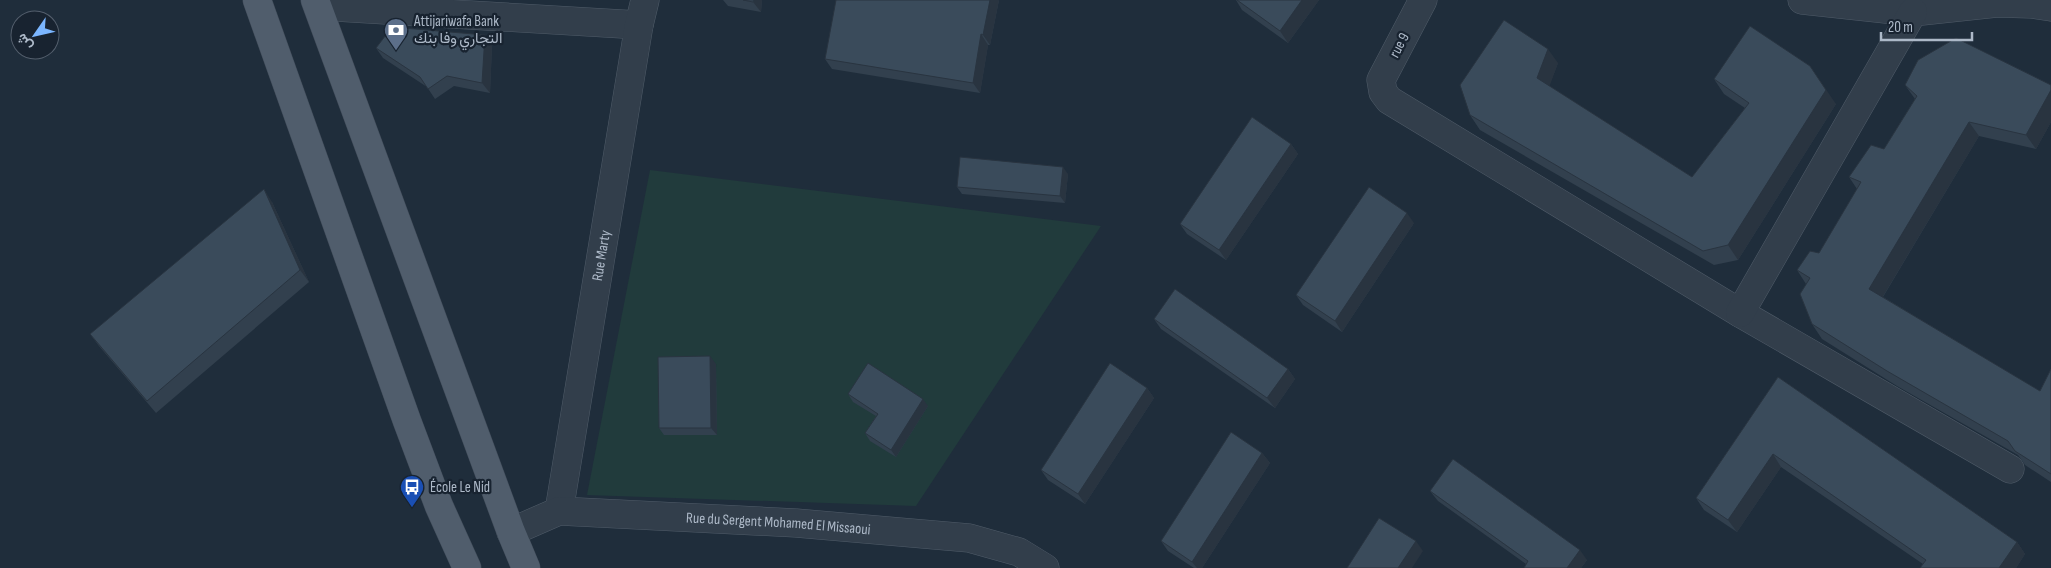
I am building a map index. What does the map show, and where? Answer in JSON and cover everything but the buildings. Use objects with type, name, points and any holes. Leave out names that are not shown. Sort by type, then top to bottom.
[{"type":"main road","points":[[257,0],[438,506],[467,568]]},
{"type":"main road","points":[[316,3],[511,532],[526,568]]},
{"type":"street","name":"rue 9","points":[[1423,0],[1381,80],[1383,92],[1389,100],[1740,313]]},
{"type":"street","points":[[1802,0],[1913,12],[1996,3],[2031,4],[2051,7]]},
{"type":"street","points":[[316,3],[642,12]]},
{"type":"street","name":"Rue Marty","points":[[559,511],[642,12]]},
{"type":"street","points":[[1913,12],[1740,313],[2010,470]]},
{"type":"street","name":"Rue du Sergent Mohamed El Missaoui","points":[[511,532],[559,511],[796,523],[969,538],[1019,552],[1045,568]]},
{"type":"green space","points":[[650,170],[1101,226],[916,506],[587,495]]},
{"type":"place","name":"Attijariwafa Bank التجاري وفا بنك","points":[[396,51]]},
{"type":"place","name":"École Le Nid","points":[[412,508]]}]
